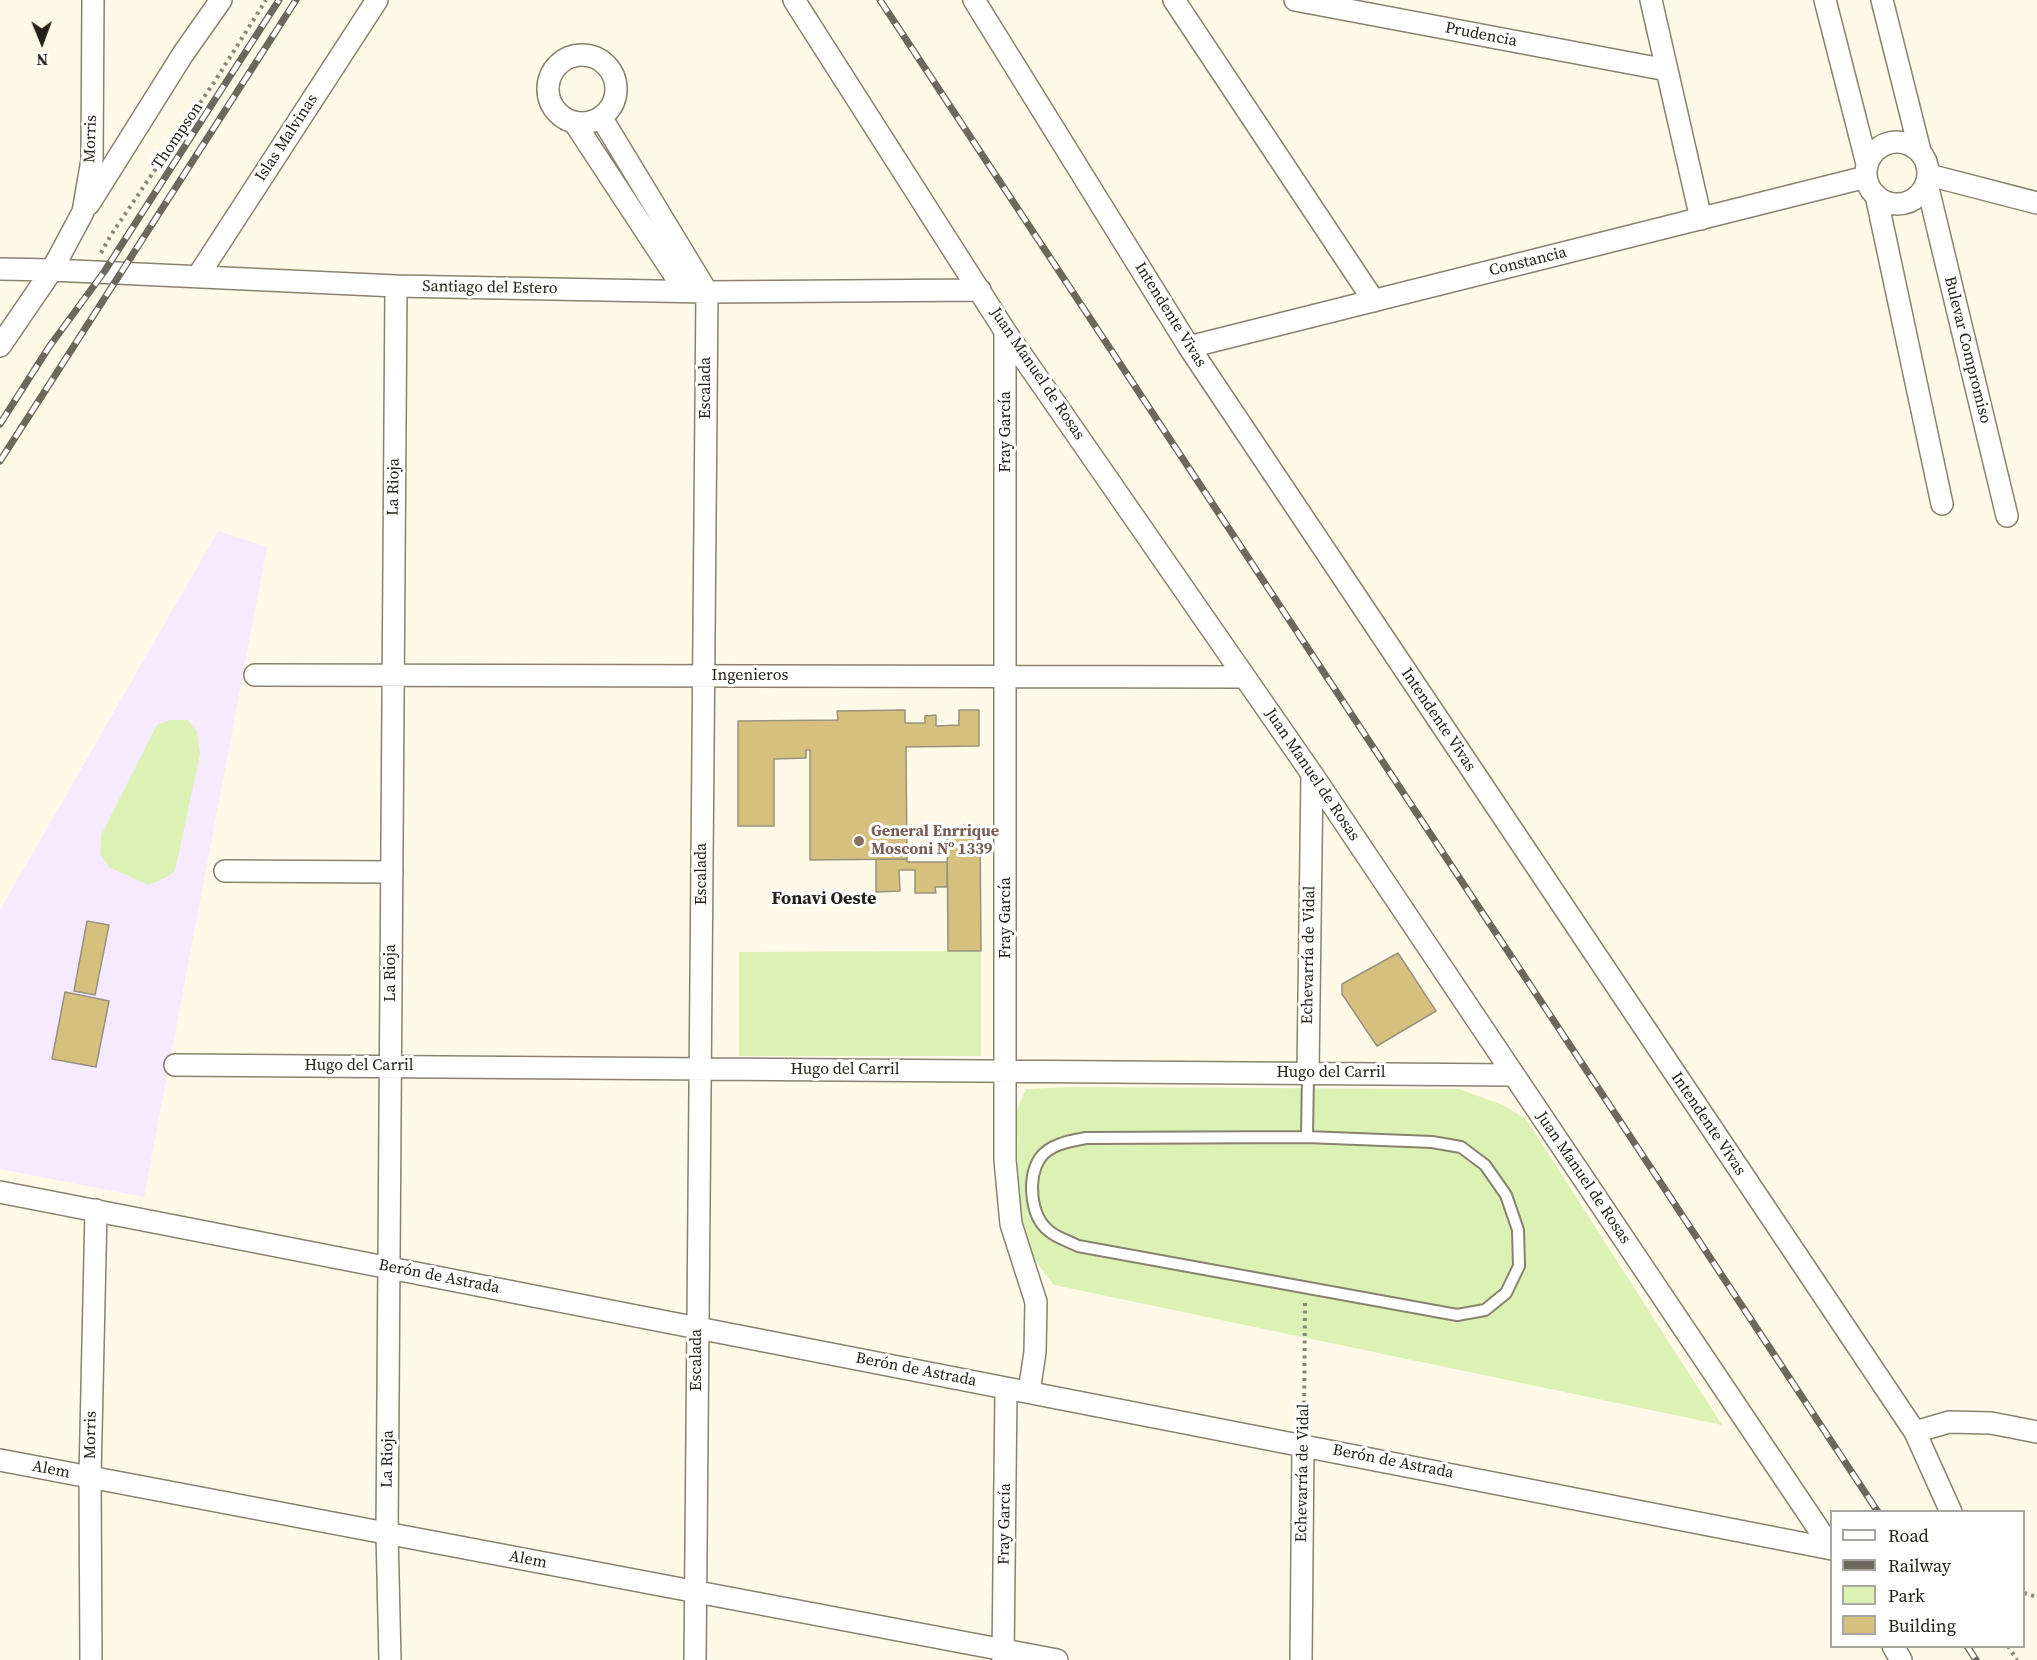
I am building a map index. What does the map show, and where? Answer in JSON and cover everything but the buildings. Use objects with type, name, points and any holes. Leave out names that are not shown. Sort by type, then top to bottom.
[{"type":"street","name":"Morris","points":[[52,270],[84,212],[92,160],[93,0]]},
{"type":"street","points":[[84,212],[183,54],[221,0]]},
{"type":"street","name":"Islas Malvinas","points":[[198,276],[377,0]]},
{"type":"street","name":"Juan Manuel de Rosas","points":[[794,0],[1005,331],[1312,774],[1830,1546]]},
{"type":"street","name":"Intendente Vivas","points":[[974,0],[1189,347],[1915,1432]]},
{"type":"street","points":[[1174,0],[1374,301]]},
{"type":"street","name":"Prudencia","points":[[1295,0],[1337,4],[1667,70]]},
{"type":"street","points":[[1651,0],[1701,219]]},
{"type":"street","points":[[1825,0],[1870,179],[1942,504]]},
{"type":"street","points":[[1882,0],[1920,151],[1927,162],[1928,180],[1922,193],[1914,200],[1904,204],[1884,201],[1870,179],[1872,155],[1880,147],[1900,142],[1920,151]]},
{"type":"street","points":[[581,55],[599,60],[612,74],[616,93],[613,102],[601,117],[593,121],[574,122],[557,112],[548,95],[550,76],[563,61],[581,55]]},
{"type":"street","points":[[601,117],[707,292]]},
{"type":"street","points":[[574,122],[685,291]]},
{"type":"street","name":"Constancia","points":[[1189,347],[1870,179]]},
{"type":"street","points":[[1928,180],[2037,203]]},
{"type":"street","name":"Bulevar Compromiso","points":[[1928,180],[2007,516]]},
{"type":"street","name":"Santiago del Estero","points":[[0,269],[396,286],[707,292],[980,290]]},
{"type":"street","points":[[0,346],[52,270]]},
{"type":"street","name":"La Rioja","points":[[390,1660],[387,1533],[396,286]]},
{"type":"street","name":"Escalada","points":[[695,1660],[707,292]]},
{"type":"street","name":"Fray García","points":[[1005,331],[1005,1160],[1011,1224],[1036,1302],[1035,1352],[1029,1392]]},
{"type":"street","name":"Ingenieros","points":[[255,675],[1244,676]]},
{"type":"street","name":"Echevarría de Vidal","points":[[1308,1073],[1312,774]]},
{"type":"street","points":[[225,871],[392,872]]},
{"type":"street","name":"Hugo del Carril","points":[[176,1065],[1514,1075]]},
{"type":"street","name":"Berón de Astrada","points":[[0,1191],[1830,1549]]},
{"type":"street","name":"Morris","points":[[91,1660],[90,1477],[96,1210]]},
{"type":"street","name":"Fray García","points":[[1003,1655],[1006,1388]]},
{"type":"street","points":[[1950,1510],[1915,1432],[1949,1422],[1991,1423],[2037,1432]]},
{"type":"street","name":"Echevarría de Vidal","points":[[1301,1660],[1303,1444]]},
{"type":"street","name":"Alem","points":[[0,1460],[695,1592],[1003,1655],[1057,1660]]},
{"type":"lane","name":"Echevarría de Vidal","points":[[1307,1137],[1308,1073]]},
{"type":"lane","points":[[1307,1137],[1432,1142],[1461,1148],[1485,1165],[1506,1195],[1518,1230],[1519,1266],[1506,1293],[1485,1310],[1457,1315],[1305,1287],[1078,1246],[1048,1231],[1034,1210],[1032,1183],[1041,1158],[1061,1142],[1086,1138],[1307,1137]]},
{"type":"path","name":"Thompson","points":[[90,272],[111,235],[215,81],[266,0]]},
{"type":"path","name":"Echevarría de Vidal","points":[[1303,1444],[1305,1287]]},
{"type":"path","points":[[2009,1648],[2018,1660]]},
{"type":"shaded area","points":[[218,531],[267,547],[144,1197],[0,1169],[0,910]]},
{"type":"green space","points":[[170,720],[188,720],[197,732],[200,754],[175,871],[149,885],[110,868],[100,854],[101,835],[157,725]]},
{"type":"green space","points":[[981,951],[981,1056],[739,1056],[739,952]]},
{"type":"green space","points":[[1069,1087],[1459,1089],[1503,1105],[1526,1119],[1722,1425],[1054,1285],[1028,1251],[1018,1211],[1017,1110],[1026,1089]]},
{"type":"railway","points":[[0,424],[49,347],[104,272],[279,0]]},
{"type":"railway","points":[[0,461],[296,0]]},
{"type":"railway","points":[[880,0],[1877,1510]]},
{"type":"railway","points":[[1968,1648],[1976,1660]]},
{"type":"place","name":"General Enrrique Mosconi Nº 1339","points":[[859,841]]},
{"type":"district","name":"Fonavi Oeste","points":[[824,899]]}]
